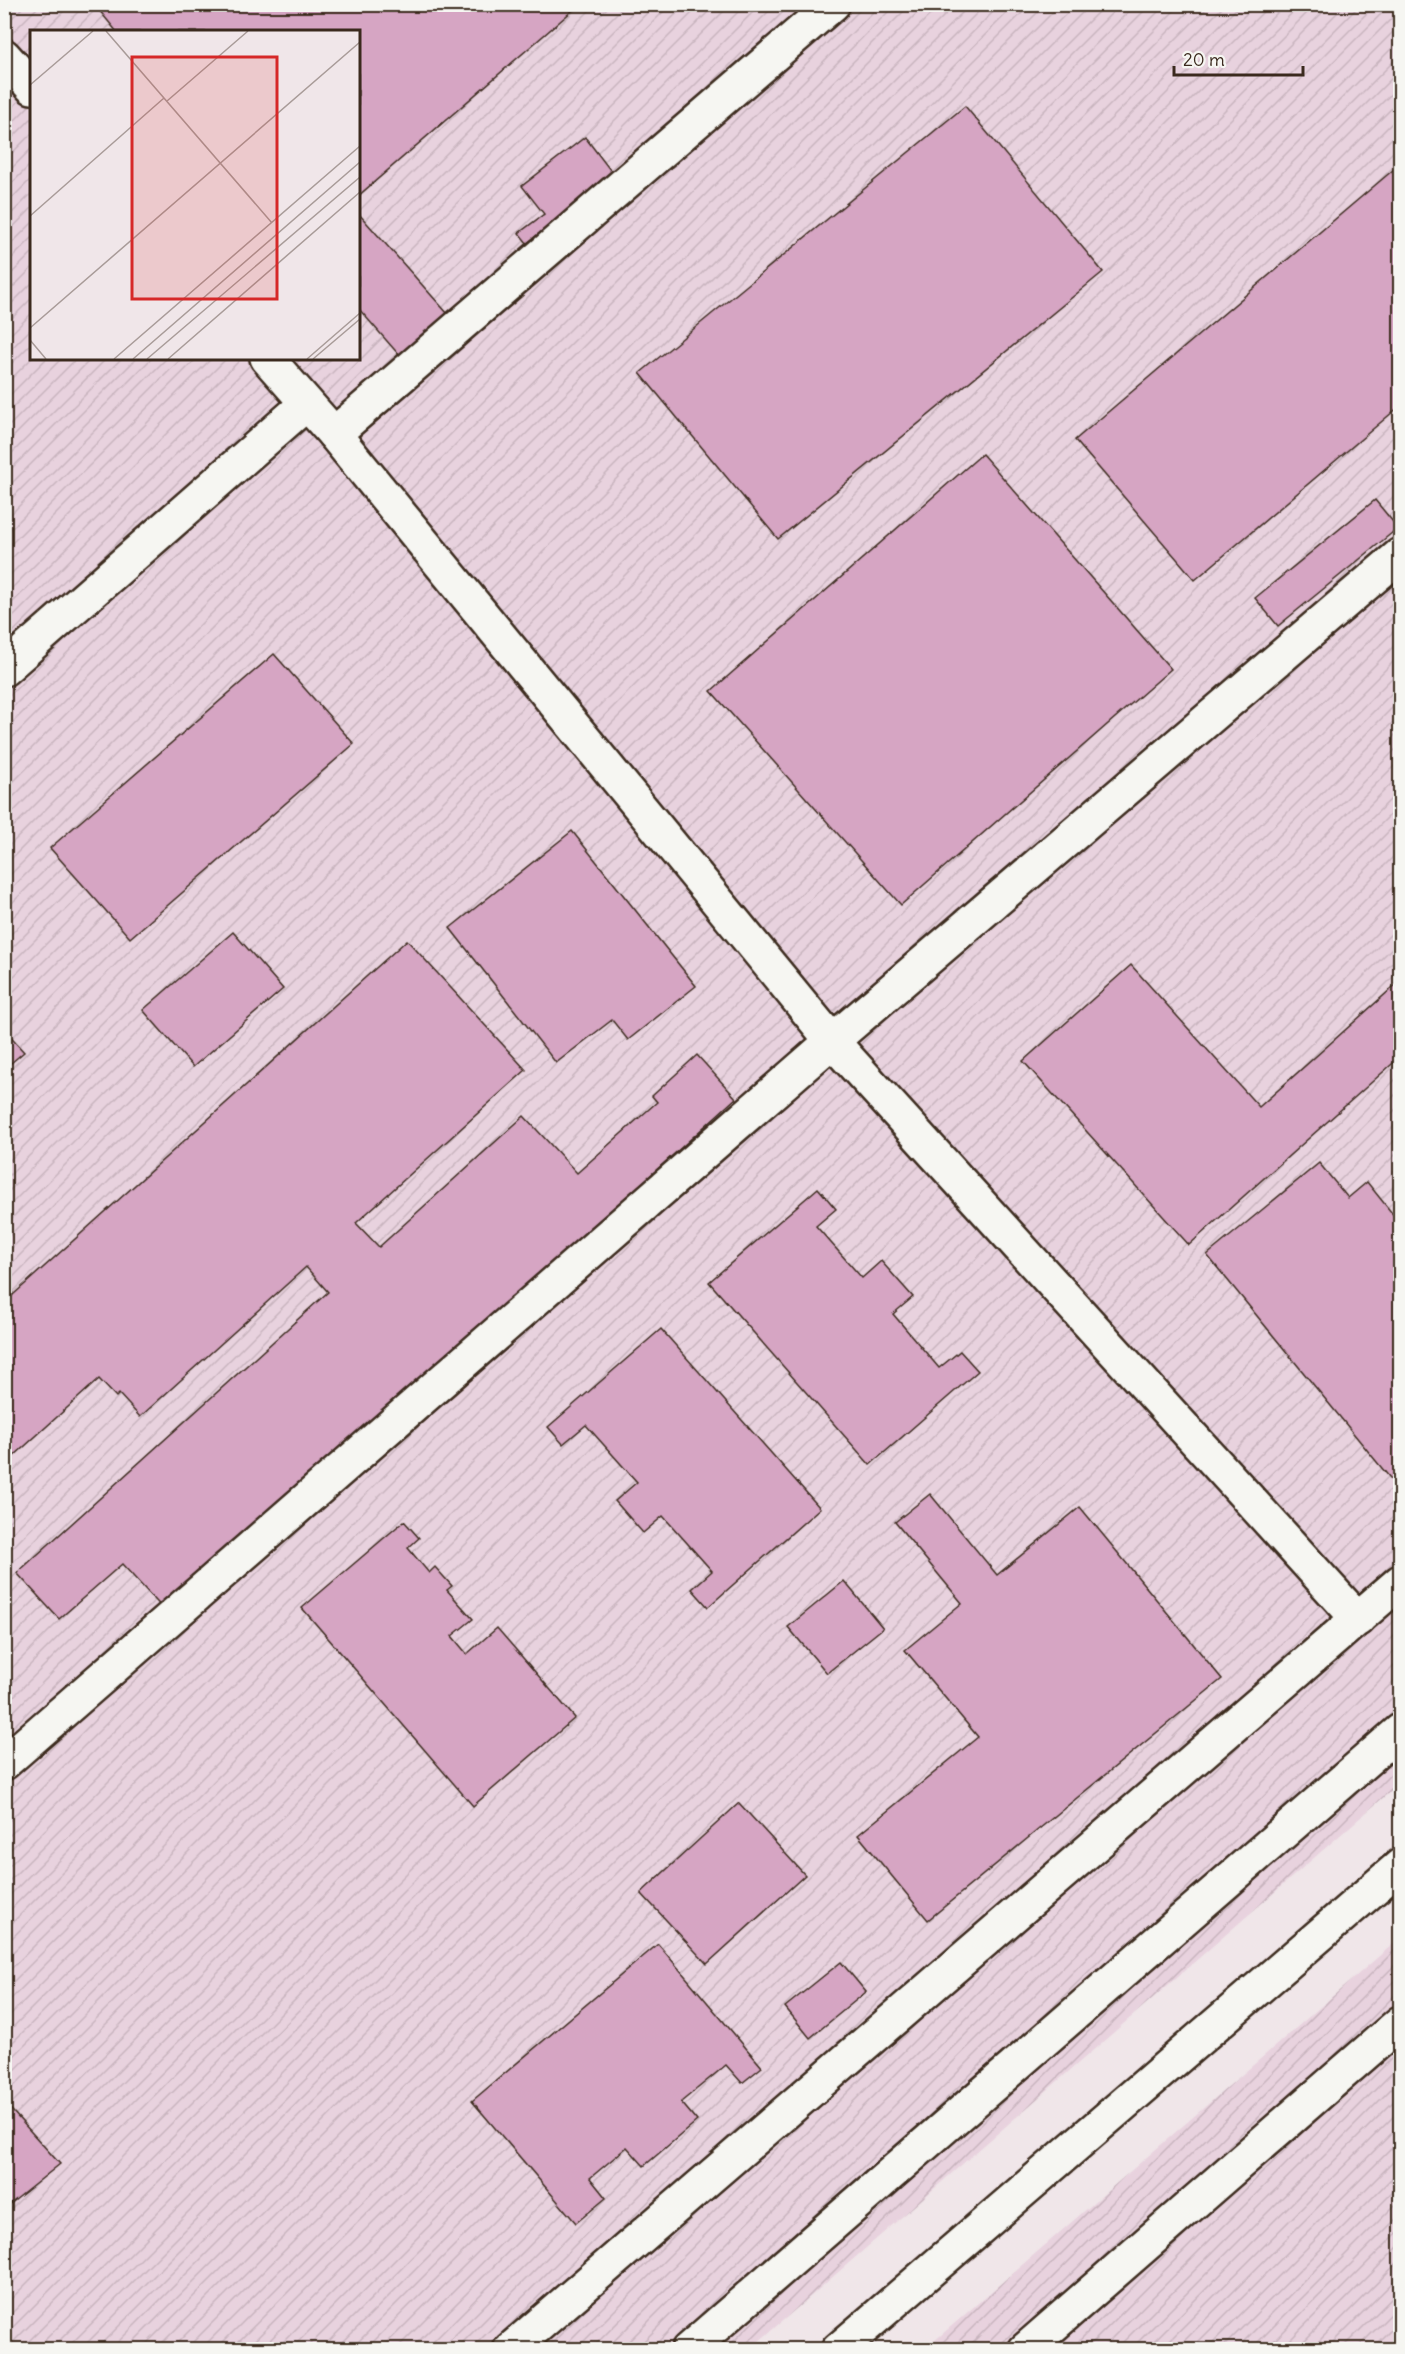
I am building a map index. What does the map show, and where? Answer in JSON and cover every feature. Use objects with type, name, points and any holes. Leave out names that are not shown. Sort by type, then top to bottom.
[{"type":"street","points":[[334,434],[833,4]]},
{"type":"street","points":[[4,56],[30,85]]},
{"type":"street","points":[[269,360],[334,434],[832,1041],[1358,1619]]},
{"type":"street","points":[[4,669],[306,404]]},
{"type":"street","points":[[4,1763],[832,1041],[1401,555]]},
{"type":"street","points":[[510,2349],[1401,1582]]},
{"type":"street","points":[[688,2349],[1401,1731]]},
{"type":"street","points":[[838,2349],[1401,1866]]},
{"type":"street","points":[[1025,2349],[1401,2023]]},
{"type":"shaded area","points":[[5,5],[1400,5],[1400,1783],[750,2349],[5,2350]]},
{"type":"shaded area","points":[[1400,1938],[1400,2349],[925,2349]]},
{"type":"building","points":[[94,4],[580,4],[360,194],[360,30],[115,30]]},
{"type":"building","points":[[965,106],[1103,272],[778,539],[640,373]]},
{"type":"building","points":[[585,137],[614,175],[527,243],[519,233],[544,214],[522,186]]},
{"type":"building","points":[[1400,164],[1400,406],[1195,580],[1075,440]]},
{"type":"building","points":[[360,215],[448,314],[400,356],[360,310]]},
{"type":"building","points":[[982,454],[1171,669],[901,905],[711,691]]},
{"type":"building","points":[[1375,500],[1398,528],[1278,626],[1255,598]]},
{"type":"building","points":[[274,654],[354,744],[130,938],[50,848]]},
{"type":"building","points":[[572,831],[696,986],[628,1040],[612,1020],[556,1063],[450,928]]},
{"type":"building","points":[[233,932],[283,989],[193,1067],[143,1010]]},
{"type":"building","points":[[407,940],[526,1070],[356,1223],[379,1247],[524,1116],[577,1173],[657,1102],[652,1096],[697,1055],[736,1098],[167,1613],[122,1564],[59,1619],[17,1573],[328,1292],[306,1267],[140,1417],[119,1394],[116,1397],[99,1379],[4,1465],[4,1303]]},
{"type":"building","points":[[1131,965],[1259,1107],[1400,981],[1400,1057],[1189,1245],[1023,1061]]},
{"type":"building","points":[[4,1030],[24,1052],[4,1069]]},
{"type":"building","points":[[1319,1163],[1348,1198],[1367,1182],[1400,1223],[1399,1489],[1207,1255]]},
{"type":"building","points":[[818,1188],[836,1209],[816,1226],[862,1278],[881,1261],[913,1297],[893,1314],[939,1368],[960,1351],[978,1371],[870,1465],[709,1282]]},
{"type":"building","points":[[661,1329],[820,1508],[708,1607],[692,1589],[712,1571],[663,1516],[643,1533],[615,1501],[637,1482],[586,1425],[563,1444],[548,1427]]},
{"type":"building","points":[[930,1494],[997,1575],[1080,1507],[1222,1679],[928,1920],[858,1835],[978,1737],[905,1650],[962,1603],[895,1522]]},
{"type":"building","points":[[404,1521],[419,1538],[408,1548],[429,1573],[435,1567],[452,1586],[447,1590],[473,1619],[452,1636],[467,1654],[497,1628],[575,1718],[473,1806],[302,1608]]},
{"type":"building","points":[[844,1581],[883,1628],[827,1673],[788,1627]]},
{"type":"building","points":[[739,1803],[805,1875],[707,1964],[641,1893]]},
{"type":"building","points":[[658,1944],[762,2067],[742,2083],[726,2065],[681,2102],[697,2121],[644,2166],[627,2147],[590,2178],[606,2198],[576,2223],[472,2101]]},
{"type":"building","points":[[841,1962],[866,1992],[810,2038],[785,2007]]},
{"type":"building","points":[[4,2102],[60,2164],[4,2209]]}]
